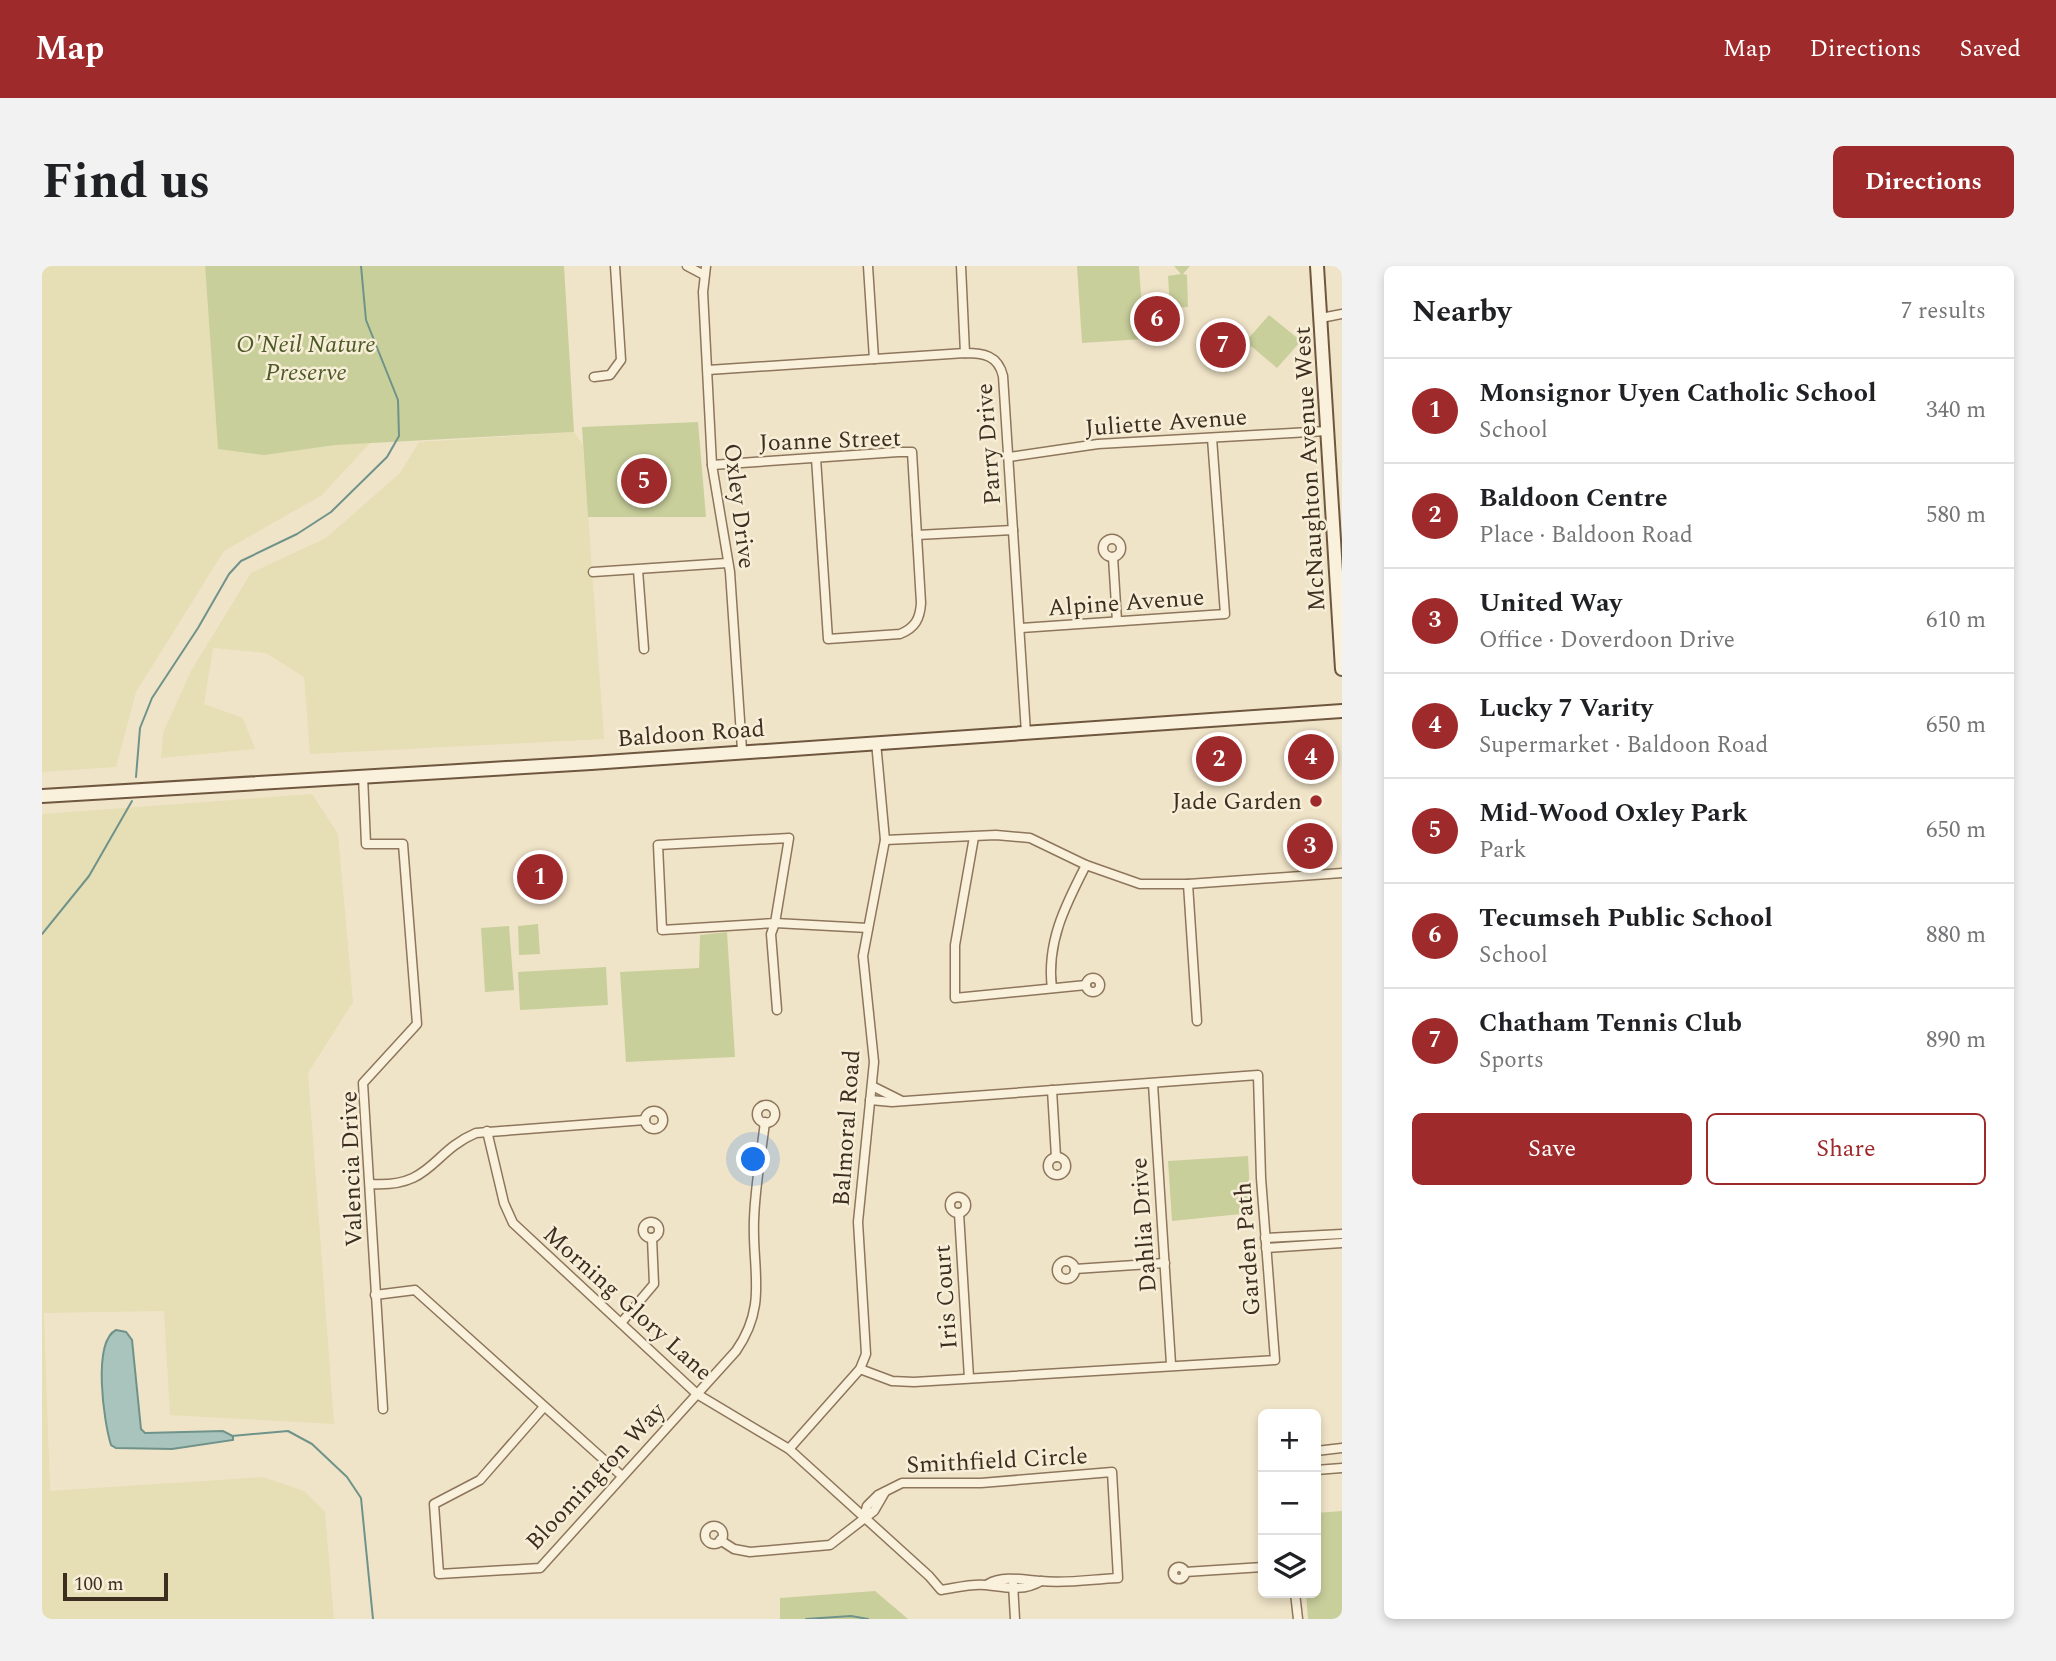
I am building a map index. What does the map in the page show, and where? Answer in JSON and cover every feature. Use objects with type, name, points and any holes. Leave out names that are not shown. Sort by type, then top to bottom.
[{"type":"street","points":[[594,377],[610,375],[621,360],[615,266]]},
{"type":"street","points":[[687,266],[705,271]]},
{"type":"street","points":[[868,266],[874,359]]},
{"type":"street","points":[[961,266],[965,353]]},
{"type":"street","name":"McNaughton Avenue West","points":[[1317,266],[1342,669]]},
{"type":"street","name":"Oxley Drive","points":[[705,271],[712,465],[727,564],[742,750]]},
{"type":"street","points":[[1321,318],[1342,314]]},
{"type":"street","name":"Parry Drive","points":[[708,370],[965,353],[989,356],[1002,370],[1026,733]]},
{"type":"street","name":"Juliette Avenue","points":[[1009,457],[1098,444],[1327,430]]},
{"type":"street","name":"Alpine Avenue","points":[[1020,628],[1225,614],[1212,438]]},
{"type":"street","name":"Joanne Street","points":[[712,465],[912,452],[917,535]]},
{"type":"street","points":[[816,458],[828,639],[900,634],[917,622],[921,603],[917,535],[1013,530]]},
{"type":"street","points":[[1113,557],[1117,621]]},
{"type":"street","points":[[593,572],[727,564]]},
{"type":"street","points":[[638,570],[644,649]]},
{"type":"street","name":"Baldoon Road","points":[[42,796],[1342,711]]},
{"type":"street","name":"Balmoral Road","points":[[860,1369],[866,1347],[858,1222],[874,1062],[863,956],[885,839],[876,742]]},
{"type":"street","name":"Valencia Drive","points":[[363,776],[366,844],[403,844],[416,1024],[363,1083],[383,1409]]},
{"type":"street","points":[[975,837],[955,945],[955,998],[1086,985]]},
{"type":"street","points":[[776,1010],[771,934],[775,923],[789,838],[658,845],[663,930],[775,923],[868,928]]},
{"type":"street","points":[[885,839],[1030,838],[1061,850],[1086,865],[1140,884],[1188,884],[1342,873]]},
{"type":"street","points":[[1052,988],[1049,963],[1056,932],[1063,911],[1086,865]]},
{"type":"street","points":[[1188,884],[1197,1021]]},
{"type":"street","name":"Garden Path","points":[[860,1369],[901,1382],[1171,1364],[1275,1360],[1265,1238],[1258,1075],[1153,1084],[870,1100]]},
{"type":"street","name":"Dahlia Drive","points":[[1153,1084],[1171,1364]]},
{"type":"street","points":[[872,1086],[900,1100]]},
{"type":"street","points":[[1052,1090],[1056,1157]]},
{"type":"street","points":[[371,1184],[386,1185],[412,1180],[426,1172],[464,1138],[487,1132],[645,1120]]},
{"type":"street","name":"Bloomington Way","points":[[543,1408],[480,1480],[434,1504],[439,1574],[540,1567],[736,1350],[756,1314],[754,1223],[765,1122]]},
{"type":"street","name":"Morning Glory Lane","points":[[487,1132],[504,1203],[513,1223],[697,1394],[789,1449],[929,1576],[941,1591],[988,1584],[995,1588],[1013,1584],[1034,1586],[1041,1581]]},
{"type":"street","name":"Iris Court","points":[[958,1213],[969,1378]]},
{"type":"street","points":[[1265,1238],[1342,1234]]},
{"type":"street","points":[[621,1323],[654,1284],[652,1238]]},
{"type":"street","points":[[1266,1248],[1342,1243]]},
{"type":"street","points":[[1075,1269],[1165,1263]]},
{"type":"street","points":[[375,1295],[415,1290],[543,1408],[622,1476]]},
{"type":"street","points":[[789,1449],[860,1369]]},
{"type":"street","points":[[1321,1450],[1342,1448]]},
{"type":"street","points":[[1321,1470],[1342,1468]]},
{"type":"street","name":"Smithfield Circle","points":[[720,1540],[734,1549],[750,1552],[824,1547],[842,1538],[864,1517],[867,1506],[902,1483],[981,1483],[1112,1472],[1118,1578],[1041,1581]]},
{"type":"street","points":[[1185,1572],[1258,1567]]},
{"type":"street","points":[[1013,1584],[1015,1619]]},
{"type":"street","points":[[1296,1598],[1298,1619]]},
{"type":"shaded area","points":[[42,266],[205,266],[218,449],[370,443],[322,495],[224,551],[136,692],[116,767],[42,772]]},
{"type":"shaded area","points":[[574,432],[583,445],[604,739],[310,754],[304,677],[266,653],[213,648],[204,704],[243,718],[255,749],[161,758],[163,733],[191,671],[251,573],[326,538],[400,473],[419,442]]},
{"type":"shaded area","points":[[312,794],[338,834],[353,1002],[308,1073],[334,1424],[170,1415],[164,1311],[44,1313],[50,1491],[263,1477],[304,1491],[325,1512],[334,1619],[42,1619],[42,814]]},
{"type":"green space","name":"O'Neil Nature Preserve","points":[[205,266],[564,266],[574,432],[335,445],[264,455],[218,449]]},
{"type":"green space","points":[[1077,266],[1139,266],[1144,339],[1082,343]]},
{"type":"green space","points":[[1174,266],[1190,266],[1183,274],[1187,275],[1188,307],[1170,308],[1168,276],[1181,274]]},
{"type":"green space","points":[[1269,315],[1301,341],[1277,368],[1251,346],[1226,373],[1195,345],[1220,318],[1246,341]]},
{"type":"green space","points":[[698,422],[706,517],[588,517],[582,427]]},
{"type":"green space","points":[[538,924],[540,954],[519,955],[518,926]]},
{"type":"green space","points":[[509,926],[514,990],[485,992],[481,928]]},
{"type":"green space","points":[[727,932],[735,1057],[626,1062],[620,972],[699,968],[700,935]]},
{"type":"green space","points":[[606,967],[608,1005],[520,1010],[518,972]]},
{"type":"green space","points":[[1248,1156],[1251,1213],[1172,1221],[1168,1161]]},
{"type":"green space","points":[[1342,1511],[1342,1619],[1308,1619],[1306,1598],[1321,1598],[1321,1513]]},
{"type":"green space","points":[[875,1591],[908,1619],[780,1619],[780,1598]]},
{"type":"water","points":[[116,1330],[126,1332],[132,1340],[141,1429],[145,1433],[223,1431],[233,1436],[233,1440],[172,1449],[116,1448],[111,1445],[103,1402],[102,1366],[109,1337]]},
{"type":"waterway","points":[[136,777],[140,728],[152,698],[198,628],[229,574],[241,561],[297,534],[331,512],[387,457],[399,436],[398,400],[366,320],[361,266]]},
{"type":"waterway","points":[[42,934],[89,876],[132,801]]},
{"type":"waterway","points":[[232,1436],[288,1431],[312,1444],[347,1477],[361,1498],[373,1619]]},
{"type":"waterway","points":[[806,1619],[851,1616],[868,1619]]},
{"type":"place","name":"Tecumseh Public School","points":[[1157,319]]},
{"type":"place","name":"Chatham Tennis Club","points":[[1223,345]]},
{"type":"place","name":"Mid-Wood Oxley Park","points":[[644,481]]},
{"type":"place","name":"Lucky 7 Varity","points":[[1311,757]]},
{"type":"place","name":"Baldoon Centre","points":[[1219,759]]},
{"type":"place","name":"Jade Garden","points":[[1316,801]]},
{"type":"place","name":"United Way","points":[[1310,846]]},
{"type":"place","name":"Monsignor Uyen Catholic School","points":[[540,877]]}]
